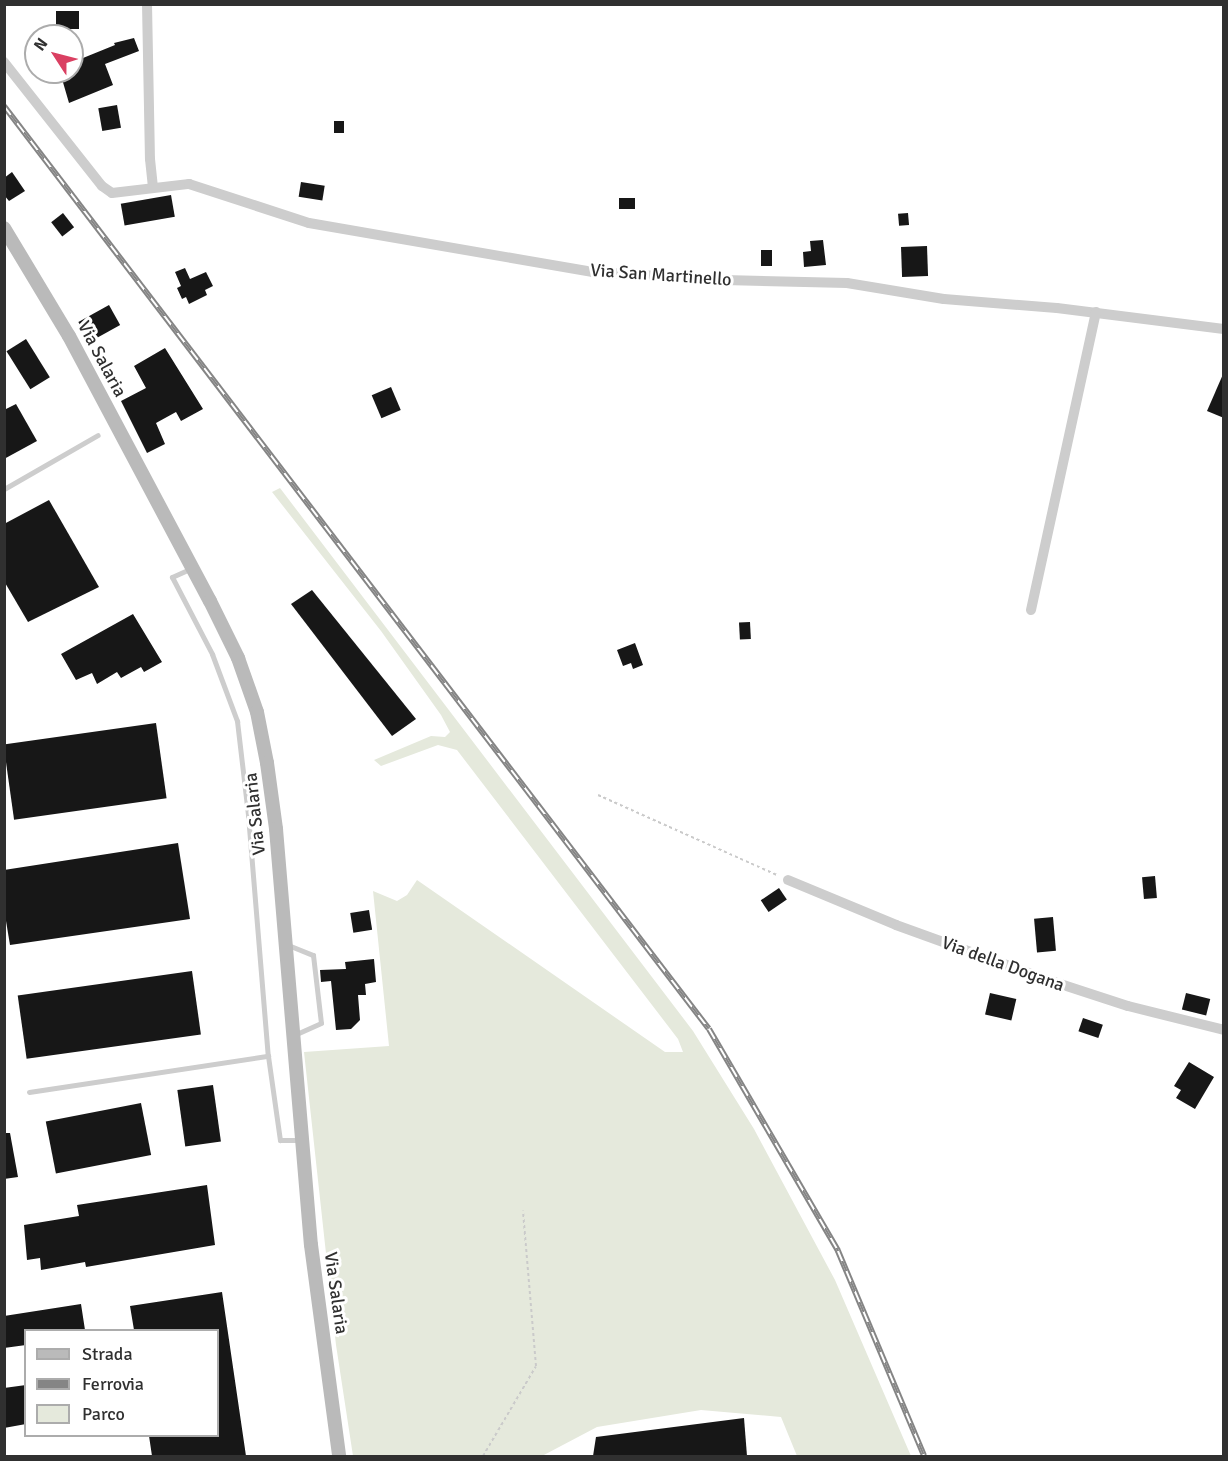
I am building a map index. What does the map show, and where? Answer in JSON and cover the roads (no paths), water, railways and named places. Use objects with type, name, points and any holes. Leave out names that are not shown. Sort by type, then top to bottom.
[{"type":"main road","name":"Via Salaria","points":[[4,228],[69,336],[192,568],[238,658],[259,720],[276,829],[311,1245],[339,1456]]},
{"type":"street","points":[[147,4],[150,159],[153,187]]},
{"type":"street","name":"Via San Martinello","points":[[4,62],[107,191],[112,193],[177,184],[196,185],[309,223],[425,245],[592,272],[724,280],[847,283],[945,300],[1096,312],[1224,329]]},
{"type":"street","points":[[1031,610],[1096,312]]},
{"type":"street","name":"Via della Dogana","points":[[788,880],[896,925],[1045,979],[1138,1009],[1224,1030]]},
{"type":"lane","points":[[4,489],[98,435]]},
{"type":"lane","points":[[192,568],[172,577],[212,654],[237,721],[248,815],[268,1056],[280,1140],[301,1140]]},
{"type":"lane","points":[[284,943],[313,955],[321,1023],[292,1036]]},
{"type":"lane","points":[[28,1092],[268,1056]]},
{"type":"railway","points":[[4,106],[709,1029],[838,1251],[924,1456]]}]
